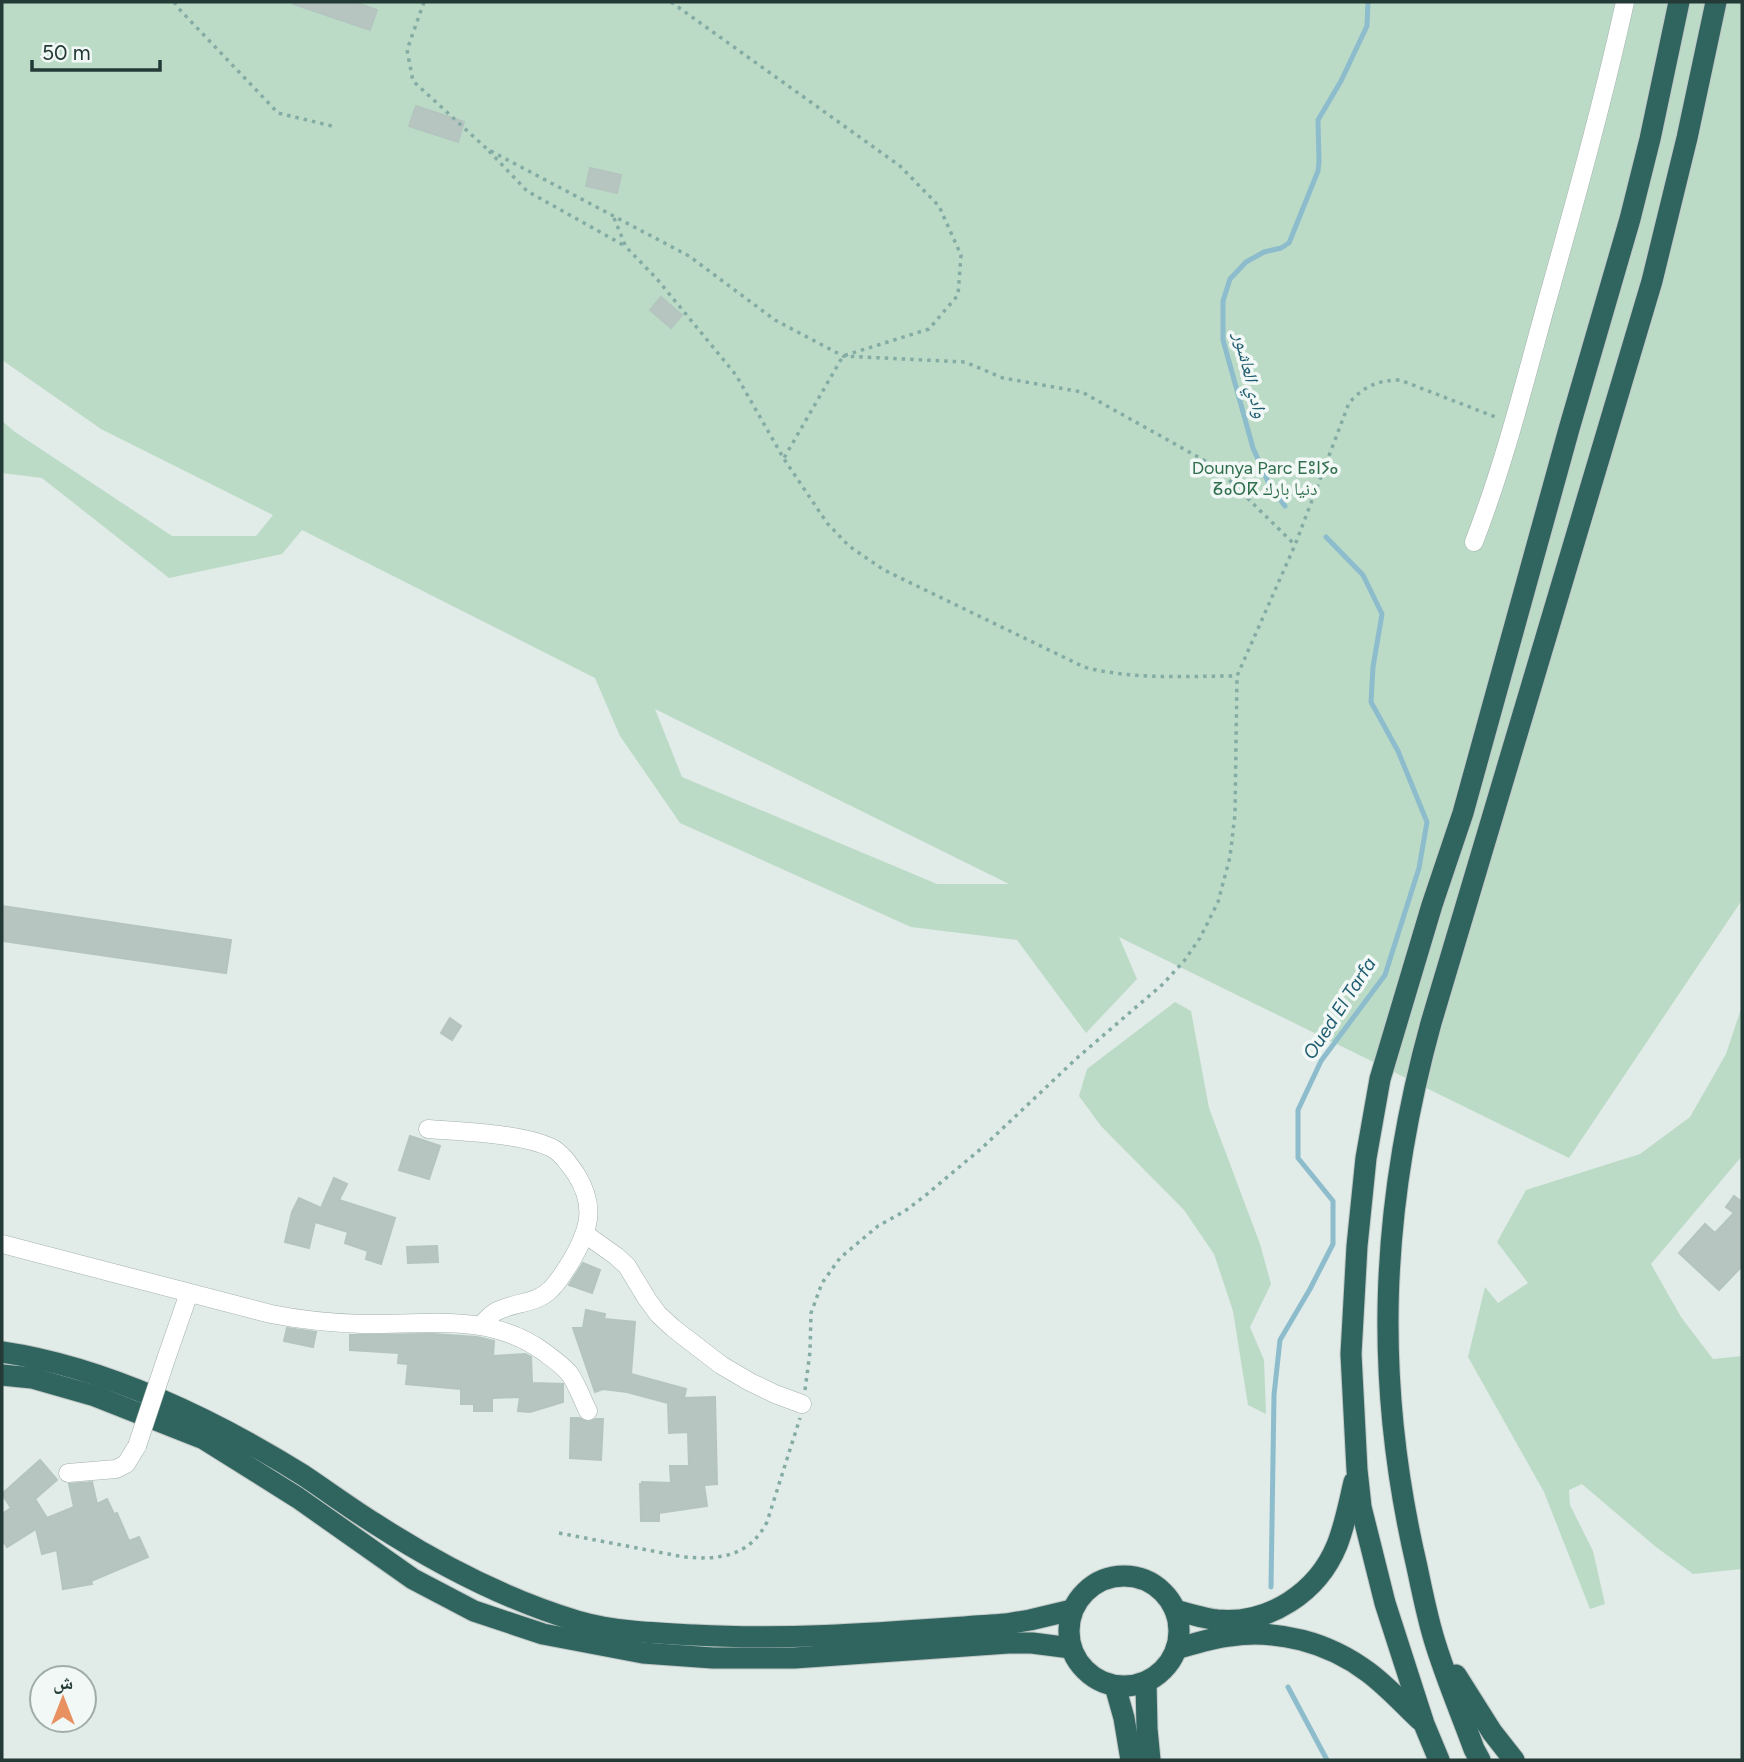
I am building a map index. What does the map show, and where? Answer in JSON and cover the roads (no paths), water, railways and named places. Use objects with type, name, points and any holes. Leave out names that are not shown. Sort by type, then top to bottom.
[{"type":"highway","points":[[1439,1760],[1424,1724],[1385,1603],[1361,1507],[1351,1354],[1357,1246],[1366,1158],[1380,1079],[1462,813],[1630,219],[1679,2]]},
{"type":"highway","points":[[1480,1760],[1434,1639],[1404,1506],[1397,1462],[1388,1374],[1387,1330],[1390,1241],[1395,1197],[1417,1077],[1431,1023],[1652,281],[1687,138],[1716,2]]},
{"type":"highway","points":[[2,1352],[84,1371],[197,1417],[269,1455],[412,1547],[452,1569],[514,1597],[578,1621],[621,1630],[666,1634],[805,1637],[1006,1624],[1072,1610]]},
{"type":"highway","points":[[2,1374],[32,1378],[95,1396],[204,1438],[298,1498],[413,1579],[474,1611],[543,1634],[643,1653],[713,1658],[794,1658],[1009,1643],[1071,1648]]},
{"type":"highway","points":[[1175,1610],[1218,1620],[1236,1620],[1258,1617],[1298,1598],[1327,1565],[1337,1545],[1357,1470]]},
{"type":"highway","points":[[1111,1577],[1137,1577],[1160,1589],[1175,1610],[1179,1625],[1176,1649],[1159,1674],[1146,1682],[1115,1686],[1101,1681],[1088,1673],[1078,1662],[1071,1648],[1069,1625],[1072,1610],[1079,1598],[1099,1581],[1111,1577]]},
{"type":"highway","points":[[1176,1649],[1228,1636],[1253,1634],[1302,1640],[1337,1653],[1369,1672],[1424,1724]]},
{"type":"highway","points":[[1434,1639],[1492,1732],[1514,1760]]},
{"type":"highway","points":[[1146,1682],[1150,1760]]},
{"type":"highway","points":[[1115,1686],[1131,1760]]},
{"type":"street","points":[[1474,542],[1496,484],[1584,174],[1625,2]]},
{"type":"street","points":[[428,1129],[530,1140],[553,1149],[569,1164],[580,1180],[587,1198],[589,1216],[585,1234],[560,1279],[544,1296],[497,1311],[481,1325]]},
{"type":"street","points":[[585,1234],[627,1266],[658,1314],[673,1328],[741,1377],[802,1404]]},
{"type":"street","points":[[2,1244],[271,1314],[308,1321],[481,1325],[518,1336],[552,1358],[568,1373],[588,1411]]},
{"type":"street","points":[[68,1473],[116,1469],[127,1464],[138,1446],[189,1293]]},
{"type":"waterway","name":"وادي العاشور","points":[[1285,506],[1269,484],[1253,448],[1223,340],[1223,301],[1230,279],[1246,262],[1289,243],[1318,171],[1318,120],[1341,81],[1367,26],[1368,2]]},
{"type":"waterway","name":"Oued El Tarfa","points":[[1271,1587],[1274,1395],[1280,1340],[1333,1244],[1333,1201],[1298,1158],[1298,1110],[1321,1061],[1385,975],[1419,868],[1427,822],[1398,751],[1371,702],[1373,667],[1382,614],[1363,575],[1326,537]]},
{"type":"waterway","name":"Oued El Tarfa","points":[[1288,1687],[1327,1760]]},
{"type":"park label","name":"Dounya Parc ⴹⵓⵏⵢⴰ ⵒⴰⵔⴽ دنيا بارك","points":[[1265,478]]}]
